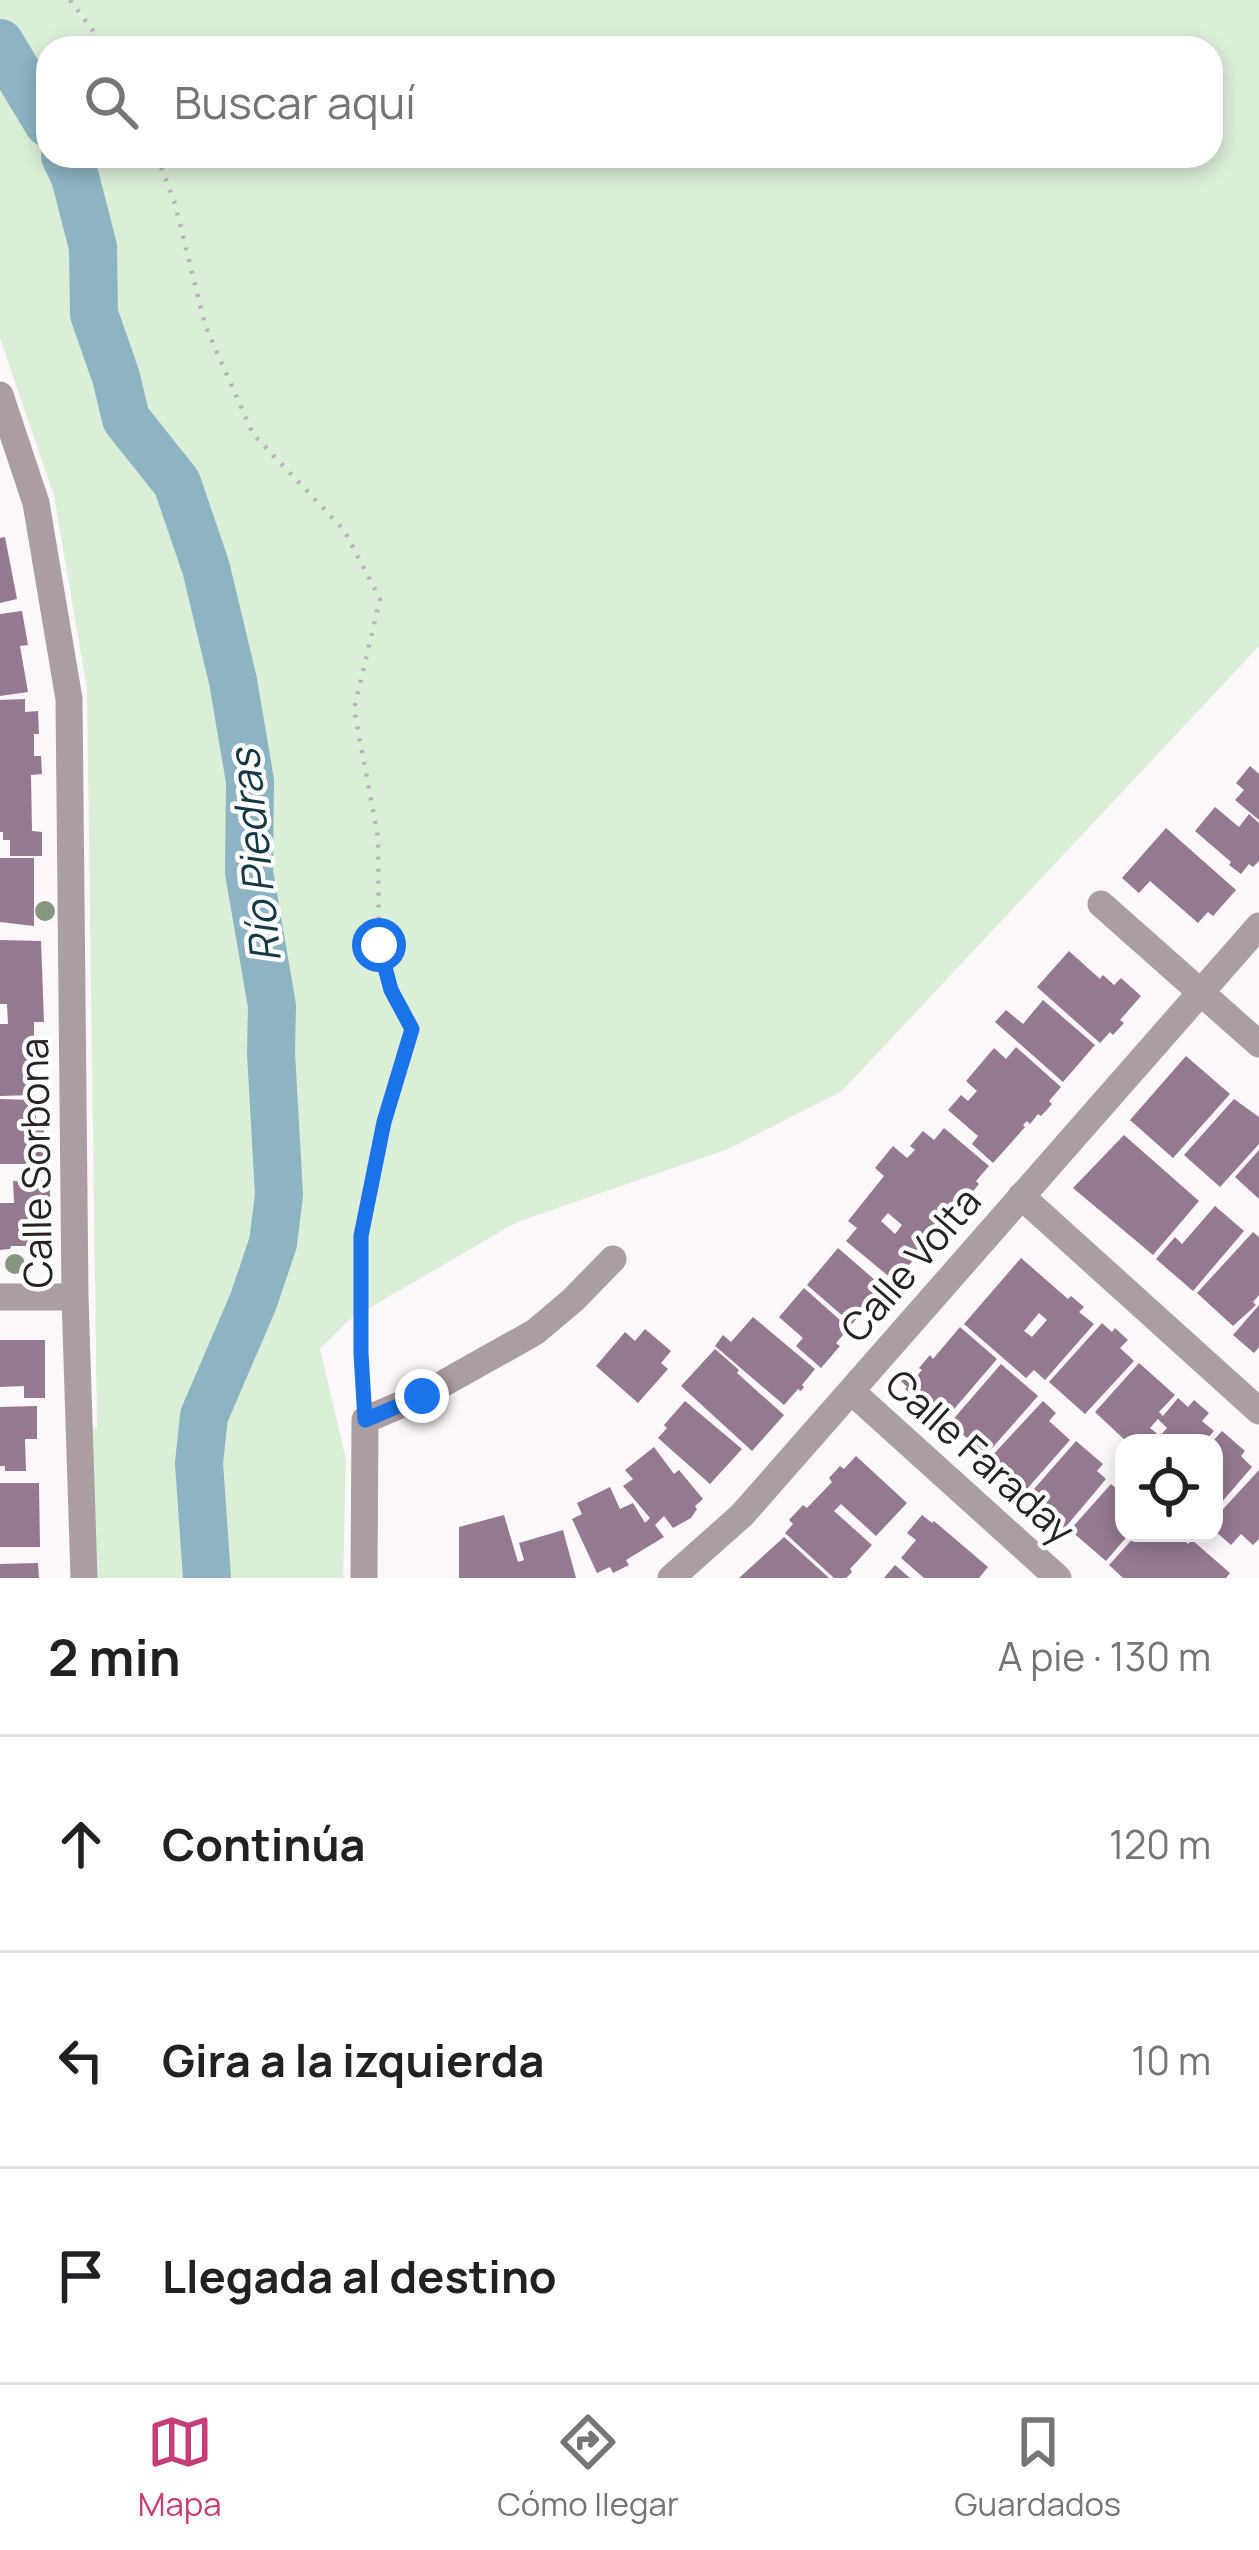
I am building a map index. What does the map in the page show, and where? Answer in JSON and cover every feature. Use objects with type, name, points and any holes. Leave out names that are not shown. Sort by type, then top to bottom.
[{"type":"street","name":"Calle Sorbona","points":[[0,395],[36,502],[69,699],[75,1298],[84,1578]]},
{"type":"street","points":[[1101,904],[1259,1045]]},
{"type":"street","name":"Calle Volta","points":[[671,1578],[742,1515],[1259,926]]},
{"type":"street","points":[[1021,1196],[1259,1411]]},
{"type":"street","points":[[364,1578],[365,1420],[422,1396],[535,1332],[613,1259]]},
{"type":"street","points":[[0,1298],[75,1298]]},
{"type":"street","name":"Calle Faraday","points":[[851,1391],[1045,1574]]},
{"type":"path","points":[[70,0],[97,36]]},
{"type":"path","points":[[162,168],[205,325],[253,434],[344,530],[380,598],[354,709],[378,837],[379,945],[391,990],[412,1029],[384,1122],[361,1236],[365,1420]]},
{"type":"green space","points":[[0,0],[1259,0],[1259,646],[842,1091],[728,1149],[517,1222],[349,1320],[320,1349],[346,1459],[343,1578],[89,1578],[91,1430],[97,1428],[87,689],[54,496],[0,338]]},
{"type":"building","points":[[5,537],[17,599],[0,603],[0,538]]},
{"type":"building","points":[[22,611],[28,645],[20,646],[28,692],[0,696],[0,614]]},
{"type":"building","points":[[25,699],[25,712],[38,711],[34,756],[41,756],[42,774],[31,775],[32,831],[42,832],[42,856],[10,856],[10,840],[3,840],[0,832],[0,700]]},
{"type":"building","points":[[1250,766],[1259,774],[1259,820],[1235,800],[1244,790],[1236,783]]},
{"type":"building","points":[[1215,807],[1239,827],[1249,814],[1259,823],[1259,861],[1241,874],[1195,831]]},
{"type":"building","points":[[1166,828],[1236,890],[1213,916],[1208,912],[1198,923],[1150,881],[1139,893],[1122,878]]},
{"type":"building","points":[[0,858],[34,858],[34,926],[0,922]]},
{"type":"building","points":[[0,940],[41,941],[44,1022],[34,1022],[34,1095],[0,1096],[0,1024],[8,1024],[7,1004],[0,1004]]},
{"type":"building","points":[[1069,951],[1100,979],[1103,975],[1114,985],[1121,978],[1141,996],[1120,1020],[1124,1023],[1100,1043],[1037,987]]},
{"type":"building","points":[[1043,1000],[1095,1045],[1063,1082],[995,1022],[1006,1010],[1023,1024]]},
{"type":"building","points":[[1016,1047],[1061,1087],[1049,1101],[1052,1104],[1023,1125],[993,1163],[972,1144],[978,1136],[948,1110],[961,1095],[968,1101],[977,1091],[966,1081],[994,1048],[1006,1059]]},
{"type":"building","points":[[1186,1056],[1230,1094],[1173,1158],[1130,1120]]},
{"type":"building","points":[[0,1099],[36,1100],[36,1130],[44,1130],[44,1164],[0,1164]]},
{"type":"building","points":[[1234,1099],[1259,1117],[1259,1144],[1220,1187],[1184,1155]]},
{"type":"building","points":[[944,1128],[989,1166],[969,1196],[965,1193],[956,1201],[944,1224],[892,1279],[846,1241],[857,1228],[848,1221],[884,1176],[875,1168],[893,1146],[907,1158],[923,1131],[934,1140]],"holes":[[[888,1213],[902,1225],[895,1234],[881,1221]]]},
{"type":"building","points":[[1124,1135],[1199,1201],[1153,1255],[1073,1188]]},
{"type":"building","points":[[1259,1150],[1259,1199],[1235,1177]]},
{"type":"building","points":[[50,1180],[50,1204],[43,1205],[43,1246],[0,1250],[0,1203],[14,1203],[13,1181]]},
{"type":"building","points":[[1215,1206],[1244,1231],[1193,1291],[1156,1259],[1175,1237],[1182,1244]]},
{"type":"building","points":[[1253,1232],[1259,1237],[1259,1295],[1253,1302],[1256,1305],[1233,1326],[1197,1293]]},
{"type":"building","points":[[838,1248],[883,1287],[852,1324],[807,1285]]},
{"type":"building","points":[[1021,1258],[1084,1307],[1079,1312],[1094,1324],[1045,1380],[1034,1370],[1026,1378],[964,1324]],"holes":[[[1039,1313],[1047,1320],[1032,1337],[1024,1331]]]},
{"type":"building","points":[[804,1288],[849,1328],[821,1368],[796,1346],[803,1338],[779,1317]]},
{"type":"building","points":[[1259,1305],[1259,1347],[1254,1353],[1233,1335]]},
{"type":"building","points":[[753,1317],[815,1369],[801,1391],[784,1405],[715,1346],[723,1335],[731,1342]]},
{"type":"building","points":[[1102,1323],[1128,1340],[1120,1348],[1134,1361],[1085,1414],[1049,1382]]},
{"type":"building","points":[[960,1327],[997,1359],[943,1422],[915,1405],[919,1401],[901,1381],[909,1373],[915,1378],[930,1355],[933,1359]]},
{"type":"building","points":[[645,1329],[671,1351],[661,1363],[668,1369],[638,1403],[596,1366],[625,1332],[635,1341]]},
{"type":"building","points":[[0,1340],[45,1340],[45,1398],[24,1398],[24,1386],[0,1387]]},
{"type":"building","points":[[715,1349],[784,1415],[752,1451],[681,1386]]},
{"type":"building","points":[[1139,1363],[1175,1395],[1159,1412],[1163,1416],[1178,1398],[1188,1407],[1194,1400],[1209,1413],[1202,1421],[1214,1431],[1162,1434],[1167,1428],[1158,1419],[1150,1428],[1158,1434],[1118,1434],[1095,1412]]},
{"type":"building","points":[[1001,1364],[1038,1396],[986,1455],[950,1423]]},
{"type":"building","points":[[685,1401],[742,1449],[710,1484],[658,1438]]},
{"type":"building","points":[[1043,1401],[1056,1413],[1049,1421],[1070,1440],[1026,1490],[1014,1485],[989,1459]]},
{"type":"building","points":[[37,1406],[37,1439],[25,1439],[26,1471],[5,1471],[0,1466],[0,1407]]},
{"type":"building","points":[[1222,1431],[1245,1451],[1241,1456],[1252,1467],[1223,1501],[1223,1434]]},
{"type":"building","points":[[1076,1441],[1103,1464],[1097,1471],[1106,1479],[1064,1529],[1029,1499]]},
{"type":"building","points":[[654,1447],[674,1474],[679,1470],[703,1499],[691,1518],[673,1528],[664,1516],[655,1525],[664,1537],[626,1560],[629,1565],[613,1573],[610,1567],[597,1573],[572,1519],[582,1514],[577,1503],[610,1487],[620,1509],[633,1503],[645,1523],[650,1518],[623,1486],[633,1479],[625,1470]]},
{"type":"building","points":[[856,1456],[907,1503],[876,1536],[841,1504],[834,1511],[872,1545],[846,1578],[834,1578],[785,1533],[793,1524],[789,1520],[832,1482],[829,1478],[840,1466],[844,1469]]},
{"type":"building","points":[[1259,1470],[1259,1539],[1253,1545],[1241,1534],[1231,1545],[1223,1538],[1223,1509]]},
{"type":"building","points":[[0,1483],[39,1483],[40,1547],[0,1547]]},
{"type":"building","points":[[1111,1484],[1115,1487],[1115,1542],[1122,1542],[1106,1561],[1070,1530]]},
{"type":"building","points":[[504,1515],[518,1562],[524,1560],[519,1543],[563,1530],[576,1578],[459,1578],[459,1527]]},
{"type":"building","points":[[922,1515],[988,1567],[979,1578],[924,1578],[901,1558],[916,1540],[907,1533]]},
{"type":"building","points":[[784,1537],[829,1578],[739,1578]]},
{"type":"building","points":[[1130,1542],[1194,1542],[1230,1573],[1226,1578],[1123,1578],[1109,1565]]},
{"type":"building","points":[[38,1563],[39,1578],[0,1578],[0,1564]]},
{"type":"building","points":[[895,1565],[910,1578],[884,1578]]},
{"type":"waterway","name":"Río Piedras","points":[[0,43],[36,103]]},
{"type":"waterway","name":"Río Piedras","points":[[71,168],[93,247],[94,314],[126,419],[177,483],[206,568],[250,781],[249,872],[272,1006],[279,1195],[273,1243],[253,1302],[204,1416],[199,1463],[207,1578]]},
{"type":"route","points":[[379,945],[391,990],[412,1029],[384,1122],[361,1236],[365,1420],[422,1396]]}]
